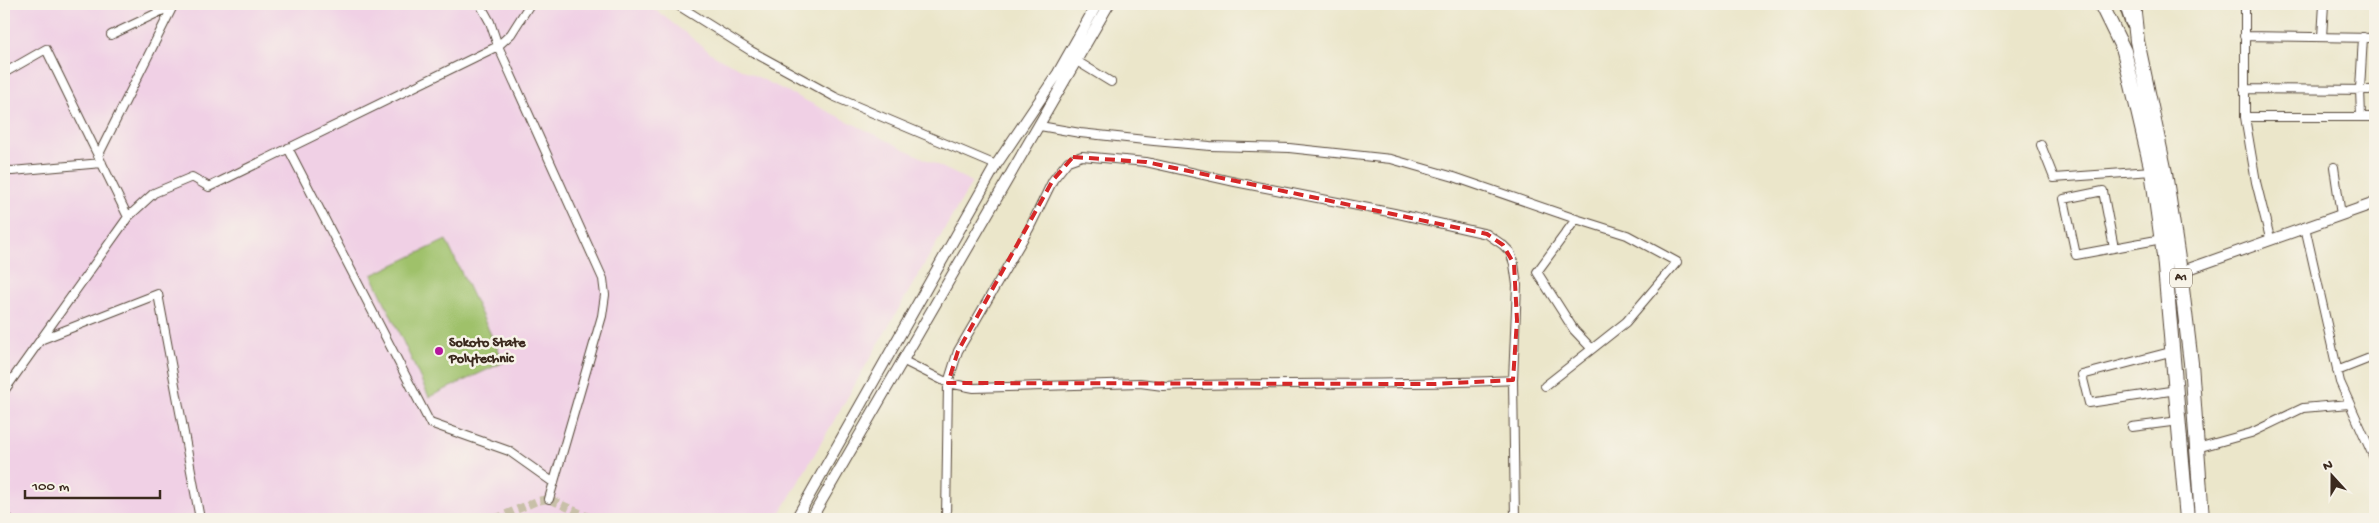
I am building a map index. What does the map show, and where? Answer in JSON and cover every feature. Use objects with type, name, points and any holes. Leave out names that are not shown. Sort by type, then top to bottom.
[{"type":"highway","points":[[2101,4],[2124,51]]},
{"type":"highway","name":"A1","points":[[2133,4],[2137,41],[2165,174],[2180,272],[2190,363],[2202,519]]},
{"type":"highway","name":"A1","points":[[2124,51],[2152,171],[2162,239],[2174,351],[2187,519]]},
{"type":"main road","points":[[2106,4],[2124,51]]},
{"type":"main road","points":[[2125,4],[2137,41]]},
{"type":"street","points":[[111,34],[174,4]]},
{"type":"street","points":[[98,156],[174,4]]},
{"type":"street","points":[[480,4],[490,22],[498,46],[603,280],[605,296],[602,316],[549,499]]},
{"type":"street","points":[[4,391],[128,217],[154,193],[192,177],[209,187],[498,46],[511,34],[530,4]]},
{"type":"street","points":[[676,4],[751,51],[835,97],[996,165]]},
{"type":"street","points":[[796,519],[996,165],[1058,73],[1097,4]]},
{"type":"street","points":[[811,519],[1109,4]]},
{"type":"street","points":[[2246,4],[2244,36],[2245,117],[2256,182],[2270,238]]},
{"type":"street","points":[[2322,37],[2324,4]]},
{"type":"street","points":[[2244,36],[2375,38]]},
{"type":"street","points":[[2361,117],[2360,89],[2363,38]]},
{"type":"street","points":[[4,73],[46,49],[128,217]]},
{"type":"street","points":[[1076,60],[1111,82]]},
{"type":"street","points":[[2244,89],[2375,90]]},
{"type":"street","points":[[2245,117],[2375,117]]},
{"type":"street","points":[[1040,126],[1080,133],[1154,141],[1210,146],[1289,148],[1391,159],[1454,177],[1627,235],[1677,262],[1626,322],[1545,386]]},
{"type":"street","points":[[2041,145],[2054,178],[2152,171]]},
{"type":"street","points":[[288,148],[430,423],[509,452],[554,483]]},
{"type":"street","points":[[946,519],[948,383],[958,351],[1029,229],[1053,180],[1068,160],[1082,156],[1146,162],[1487,234],[1503,245],[1510,252],[1514,264],[1517,320],[1513,380],[1515,519]]},
{"type":"street","points":[[4,170],[102,164]]},
{"type":"street","points":[[2334,167],[2341,215]]},
{"type":"street","points":[[2114,248],[2103,191],[2064,200],[2076,255],[2114,248],[2162,239]]},
{"type":"street","points":[[2180,272],[2270,238],[2375,203]]},
{"type":"street","points":[[1576,219],[1537,272],[1574,330],[1592,349]]},
{"type":"street","points":[[2305,227],[2337,370],[2349,404],[2375,460]]},
{"type":"street","points":[[40,340],[158,294],[200,519]]},
{"type":"street","points":[[2174,351],[2082,375],[2089,403],[2177,390]]},
{"type":"street","points":[[2337,370],[2375,356]]},
{"type":"street","points":[[904,361],[948,383],[974,388],[1140,383],[1163,386],[1312,382],[1434,384],[1513,380]]},
{"type":"street","points":[[2197,448],[2251,433],[2303,408],[2349,404]]},
{"type":"street","points":[[2132,427],[2179,421]]},
{"type":"street","points":[[4,516],[9,519]]},
{"type":"highlighted area","points":[[1073,157],[1146,162],[1487,234],[1503,245],[1514,264],[1517,320],[1513,380],[1434,384],[948,383],[958,351],[1053,180]]},
{"type":"shaded area","name":"Sokoto State Polytechnic","points":[[4,4],[648,4],[715,56],[972,182],[777,519],[4,519]]},
{"type":"green space","points":[[446,240],[504,362],[429,397],[372,275]]},
{"type":"tunnel","points":[[495,519],[537,501],[549,499],[593,519]]},
{"type":"place","name":"Sokoto State Polytechnic","points":[[439,351]]}]
